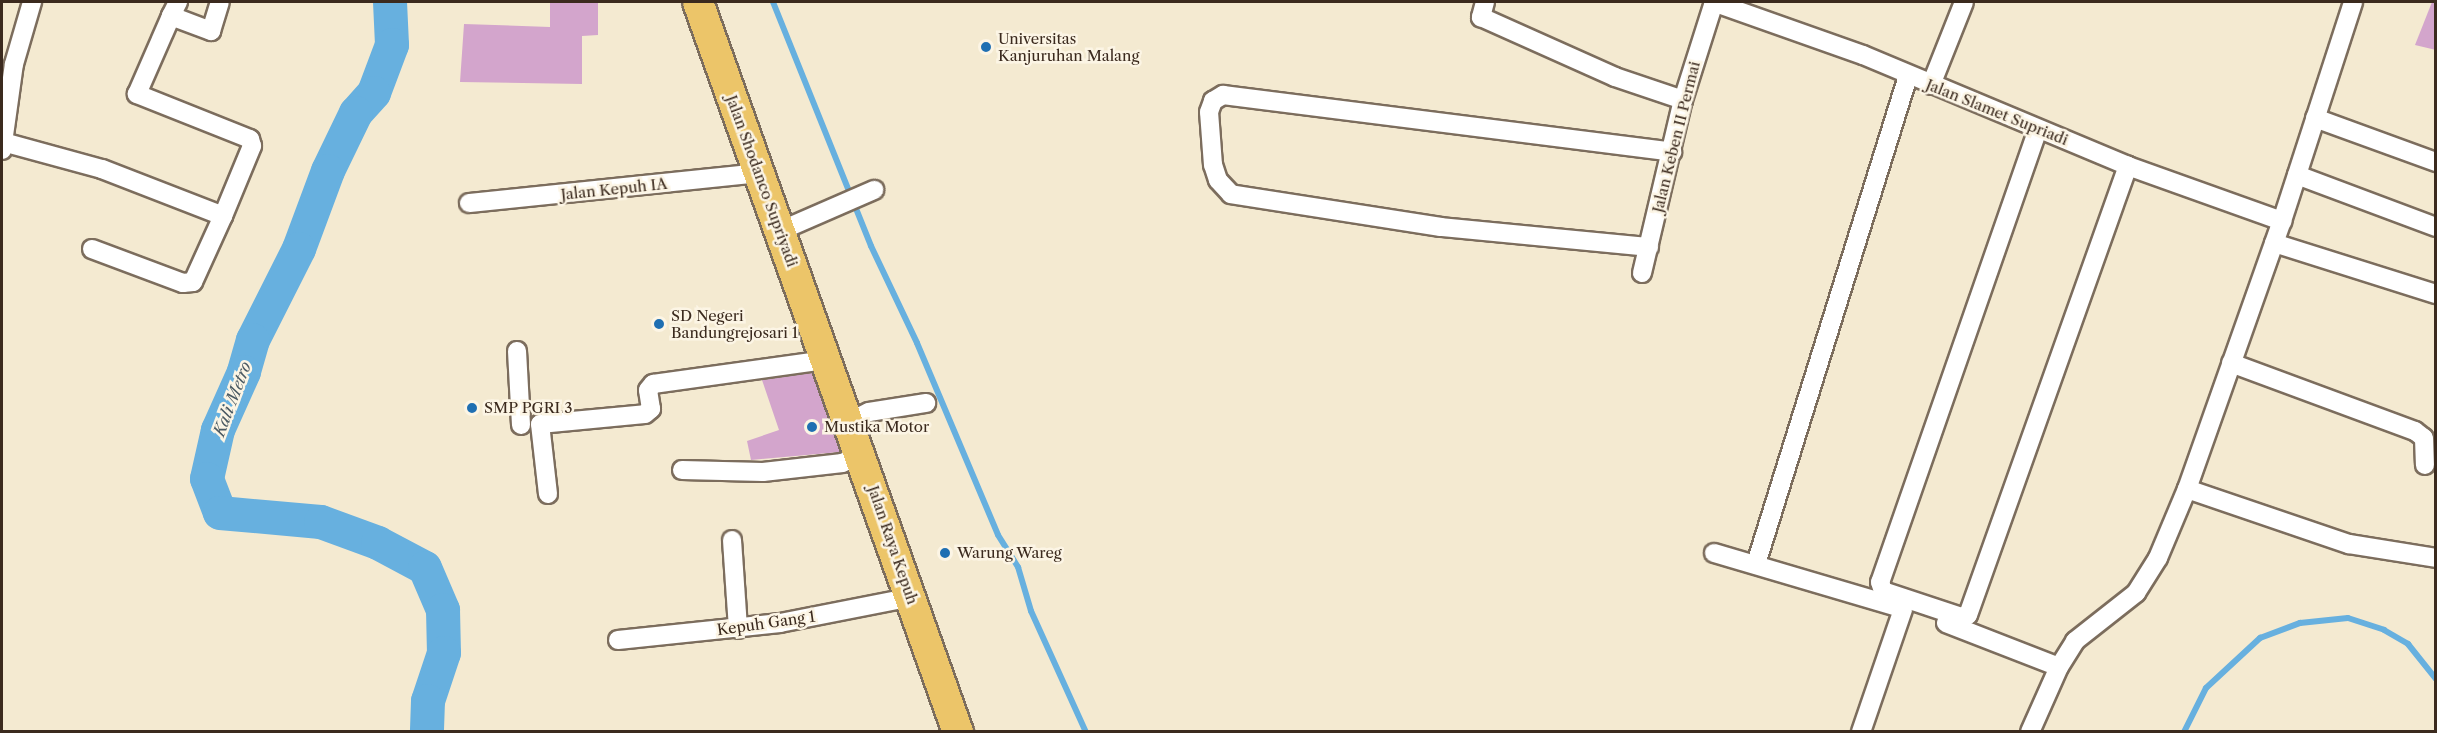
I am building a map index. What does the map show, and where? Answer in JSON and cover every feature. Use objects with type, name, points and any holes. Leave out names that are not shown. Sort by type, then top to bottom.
[{"type":"main road","name":"Jalan Shodanco Supriyadi","points":[[698,2],[826,360]]},
{"type":"main road","name":"Jalan Raya Kepuh","points":[[826,360],[958,732]]},
{"type":"street","points":[[32,2],[14,64],[2,146],[102,169],[223,216]]},
{"type":"street","points":[[92,249],[183,283],[193,282],[252,146],[250,139],[137,94],[174,9],[211,31],[220,2]]},
{"type":"street","points":[[1485,2],[1481,17],[1615,77],[1683,100]]},
{"type":"street","name":"Jalan Keben II Permai","points":[[1642,273],[1683,100],[1714,2]]},
{"type":"street","name":"Jalan Slamet Supriadi","points":[[1714,2],[1863,55],[1908,76],[2128,166],[2282,221]]},
{"type":"street","points":[[1931,85],[1964,2]]},
{"type":"street","points":[[2030,732],[2059,667],[2076,641],[2136,593],[2147,579],[2187,489],[2282,221],[2353,2]]},
{"type":"street","points":[[1756,564],[1908,76]]},
{"type":"street","points":[[1648,247],[1441,227],[1231,194],[1218,180],[1213,165],[1209,112],[1213,101],[1223,95],[1672,152]]},
{"type":"street","points":[[2315,118],[2436,162]]},
{"type":"street","points":[[2038,129],[1880,582],[1883,591],[1961,617],[1968,615],[2128,166]]},
{"type":"street","name":"Jalan Kepuh IA","points":[[469,203],[760,173]]},
{"type":"street","points":[[2297,175],[2436,227]]},
{"type":"street","points":[[780,231],[856,201],[874,189]]},
{"type":"street","points":[[2274,243],[2436,294]]},
{"type":"street","points":[[516,351],[520,426],[645,414],[651,409],[648,390],[653,384],[826,360]]},
{"type":"street","points":[[2231,363],[2415,430],[2424,438],[2425,465]]},
{"type":"street","points":[[849,422],[870,412],[926,403]]},
{"type":"street","points":[[540,424],[548,494]]},
{"type":"street","points":[[682,470],[763,472],[842,463],[861,455]]},
{"type":"street","points":[[2187,489],[2349,544],[2436,558]]},
{"type":"street","points":[[732,540],[738,629]]},
{"type":"street","points":[[1714,553],[1903,609],[2059,667]]},
{"type":"street","name":"Kepuh Gang 1","points":[[618,640],[738,629],[912,597]]},
{"type":"street","points":[[1861,732],[1903,609]]},
{"type":"building","points":[[598,2],[598,35],[582,36],[582,84],[460,82],[464,24],[550,27],[550,3]]},
{"type":"building","points":[[2432,2],[2436,2],[2436,50],[2415,45]]},
{"type":"building","points":[[812,373],[840,452],[751,460],[747,441],[779,430],[762,380]]},
{"type":"waterway","name":"Kali Metro","points":[[390,2],[392,45],[374,93],[356,113],[328,171],[299,249],[253,340],[244,372],[218,430],[207,479],[220,513],[321,522],[378,543],[425,568],[443,610],[444,653],[428,701],[427,732]]},
{"type":"waterway","points":[[773,2],[871,246],[917,343],[998,535],[1018,567],[1031,611],[1086,732]]},
{"type":"waterway","points":[[2184,732],[2206,688],[2260,638],[2300,623],[2348,618],[2384,630],[2408,644],[2436,679]]},
{"type":"place","name":"Universitas Kanjuruhan Malang","points":[[986,47]]},
{"type":"place","name":"SD Negeri Bandungrejosari 1","points":[[659,324]]},
{"type":"place","name":"SMP PGRI 3","points":[[472,408]]},
{"type":"place","name":"Mustika Motor","points":[[812,427]]},
{"type":"place","name":"Warung Wareg","points":[[945,553]]}]
